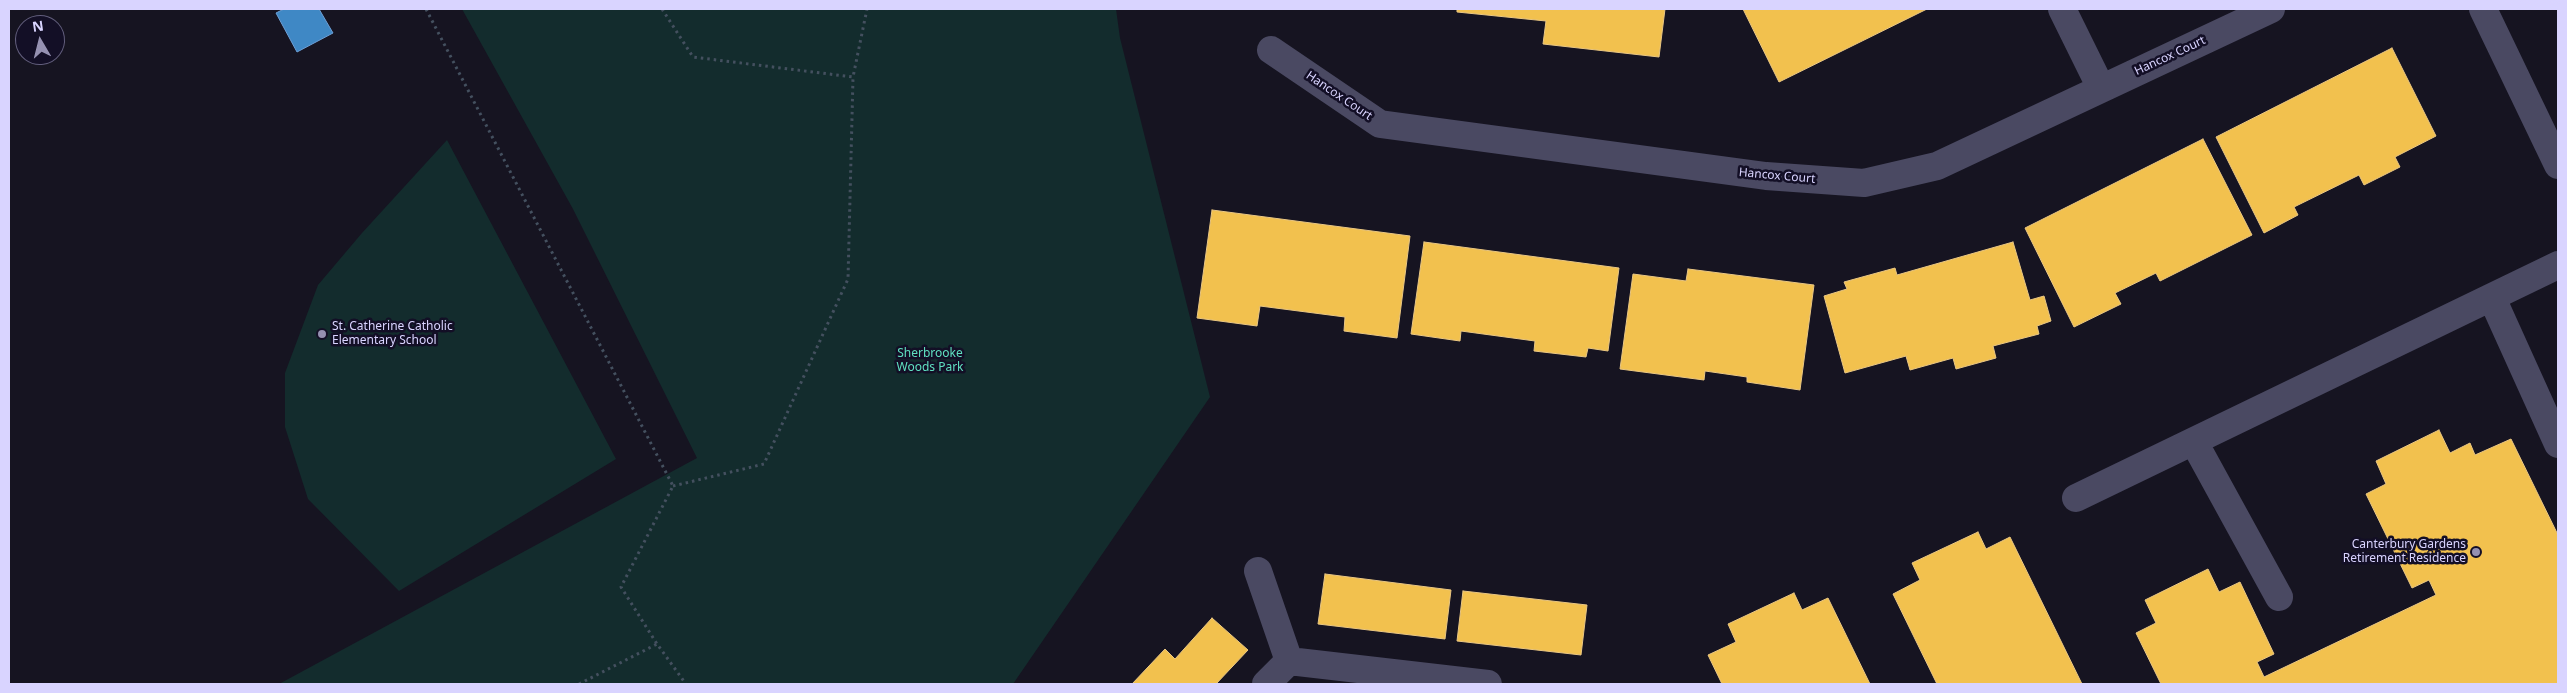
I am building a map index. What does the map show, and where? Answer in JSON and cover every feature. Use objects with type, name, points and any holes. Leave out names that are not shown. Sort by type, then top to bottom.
[{"type":"street","points":[[2062,9],[2101,88]]},
{"type":"street","name":"Hancox Court","points":[[1271,50],[1380,124],[1766,176],[1864,183],[1937,166],[2271,9]]},
{"type":"street","points":[[2483,9],[2558,165]]},
{"type":"street","points":[[2076,498],[2558,265]]},
{"type":"street","points":[[2492,298],[2558,444]]},
{"type":"street","points":[[2194,442],[2279,597]]},
{"type":"street","points":[[1258,571],[1289,661]]},
{"type":"street","points":[[1266,684],[1289,661]]},
{"type":"street","points":[[1289,661],[1488,684]]},
{"type":"path","points":[[426,9],[672,486]]},
{"type":"path","points":[[662,9],[693,57],[853,77]]},
{"type":"path","points":[[686,684],[657,644],[621,587],[672,486],[764,464],[848,280],[853,77],[867,9]]},
{"type":"path","points":[[579,684],[657,644]]},
{"type":"green space","name":"Sherbrooke Woods Park","points":[[462,9],[1116,9],[1120,38],[1210,397],[1013,684],[279,684],[697,458],[573,209]]},
{"type":"green space","points":[[447,140],[616,459],[399,591],[308,499],[285,427],[285,373],[318,285],[362,233]]},
{"type":"building: Homes","points":[[1457,9],[1665,9],[1659,57],[1543,44],[1546,21],[1457,12]]},
{"type":"building: Homes","points":[[1743,9],[1927,9],[1779,82]]},
{"type":"building: Homes","points":[[2392,48],[2436,136],[2395,157],[2400,167],[2364,185],[2359,175],[2294,207],[2298,215],[2264,233],[2216,137]]},
{"type":"building: Homes","points":[[2203,139],[2252,235],[2160,281],[2156,273],[2115,293],[2121,304],[2074,327],[2025,228]]},
{"type":"building: Homes","points":[[1212,210],[1410,236],[1397,338],[1344,331],[1345,317],[1260,306],[1257,326],[1197,318]]},
{"type":"building: Homes","points":[[1424,242],[1619,268],[1608,351],[1588,348],[1586,357],[1534,351],[1535,341],[1461,331],[1460,341],[1411,334]]},
{"type":"building: Homes","points":[[2013,242],[2030,300],[2044,296],[2051,321],[2037,326],[2039,334],[1993,346],[1996,358],[1956,369],[1953,358],[1910,370],[1906,356],[1845,373],[1824,296],[1847,289],[1844,282],[1895,268],[1897,275]]},
{"type":"building: Homes","points":[[1688,269],[1814,285],[1800,390],[1747,382],[1747,377],[1705,371],[1704,380],[1620,369],[1633,274],[1686,281]]},
{"type":"building: Homes","name":"Canterbury Gardens Retirement Residence","points":[[2439,430],[2450,453],[2470,443],[2475,455],[2511,439],[2558,535],[2558,684],[2161,684],[2136,633],[2156,623],[2145,600],[2208,569],[2219,592],[2240,582],[2274,654],[2257,662],[2264,677],[2436,595],[2429,580],[2412,588],[2366,494],[2386,484],[2376,461]]},
{"type":"building: Homes","points":[[1978,532],[1986,549],[2010,537],[2082,684],[1937,684],[1893,594],[1920,580],[1912,563]]},
{"type":"building: Homes","points":[[1325,574],[1451,590],[1445,639],[1318,624]]},
{"type":"building: Homes","points":[[1463,591],[1587,605],[1581,655],[1457,641]]},
{"type":"building: Homes","points":[[1794,593],[1802,610],[1828,598],[1870,684],[1722,684],[1708,655],[1736,642],[1728,624]]},
{"type":"building: Homes","points":[[1212,618],[1248,650],[1216,684],[1132,684],[1165,649],[1175,659]]},
{"type":"building: Schools","points":[[284,9],[319,9],[333,33],[297,52],[276,13]]},
{"type":"place","name":"St. Catherine Catholic Elementary School","points":[[322,334]]},
{"type":"place","name":"Canterbury Gardens Retirement Residence","points":[[2476,552]]}]
